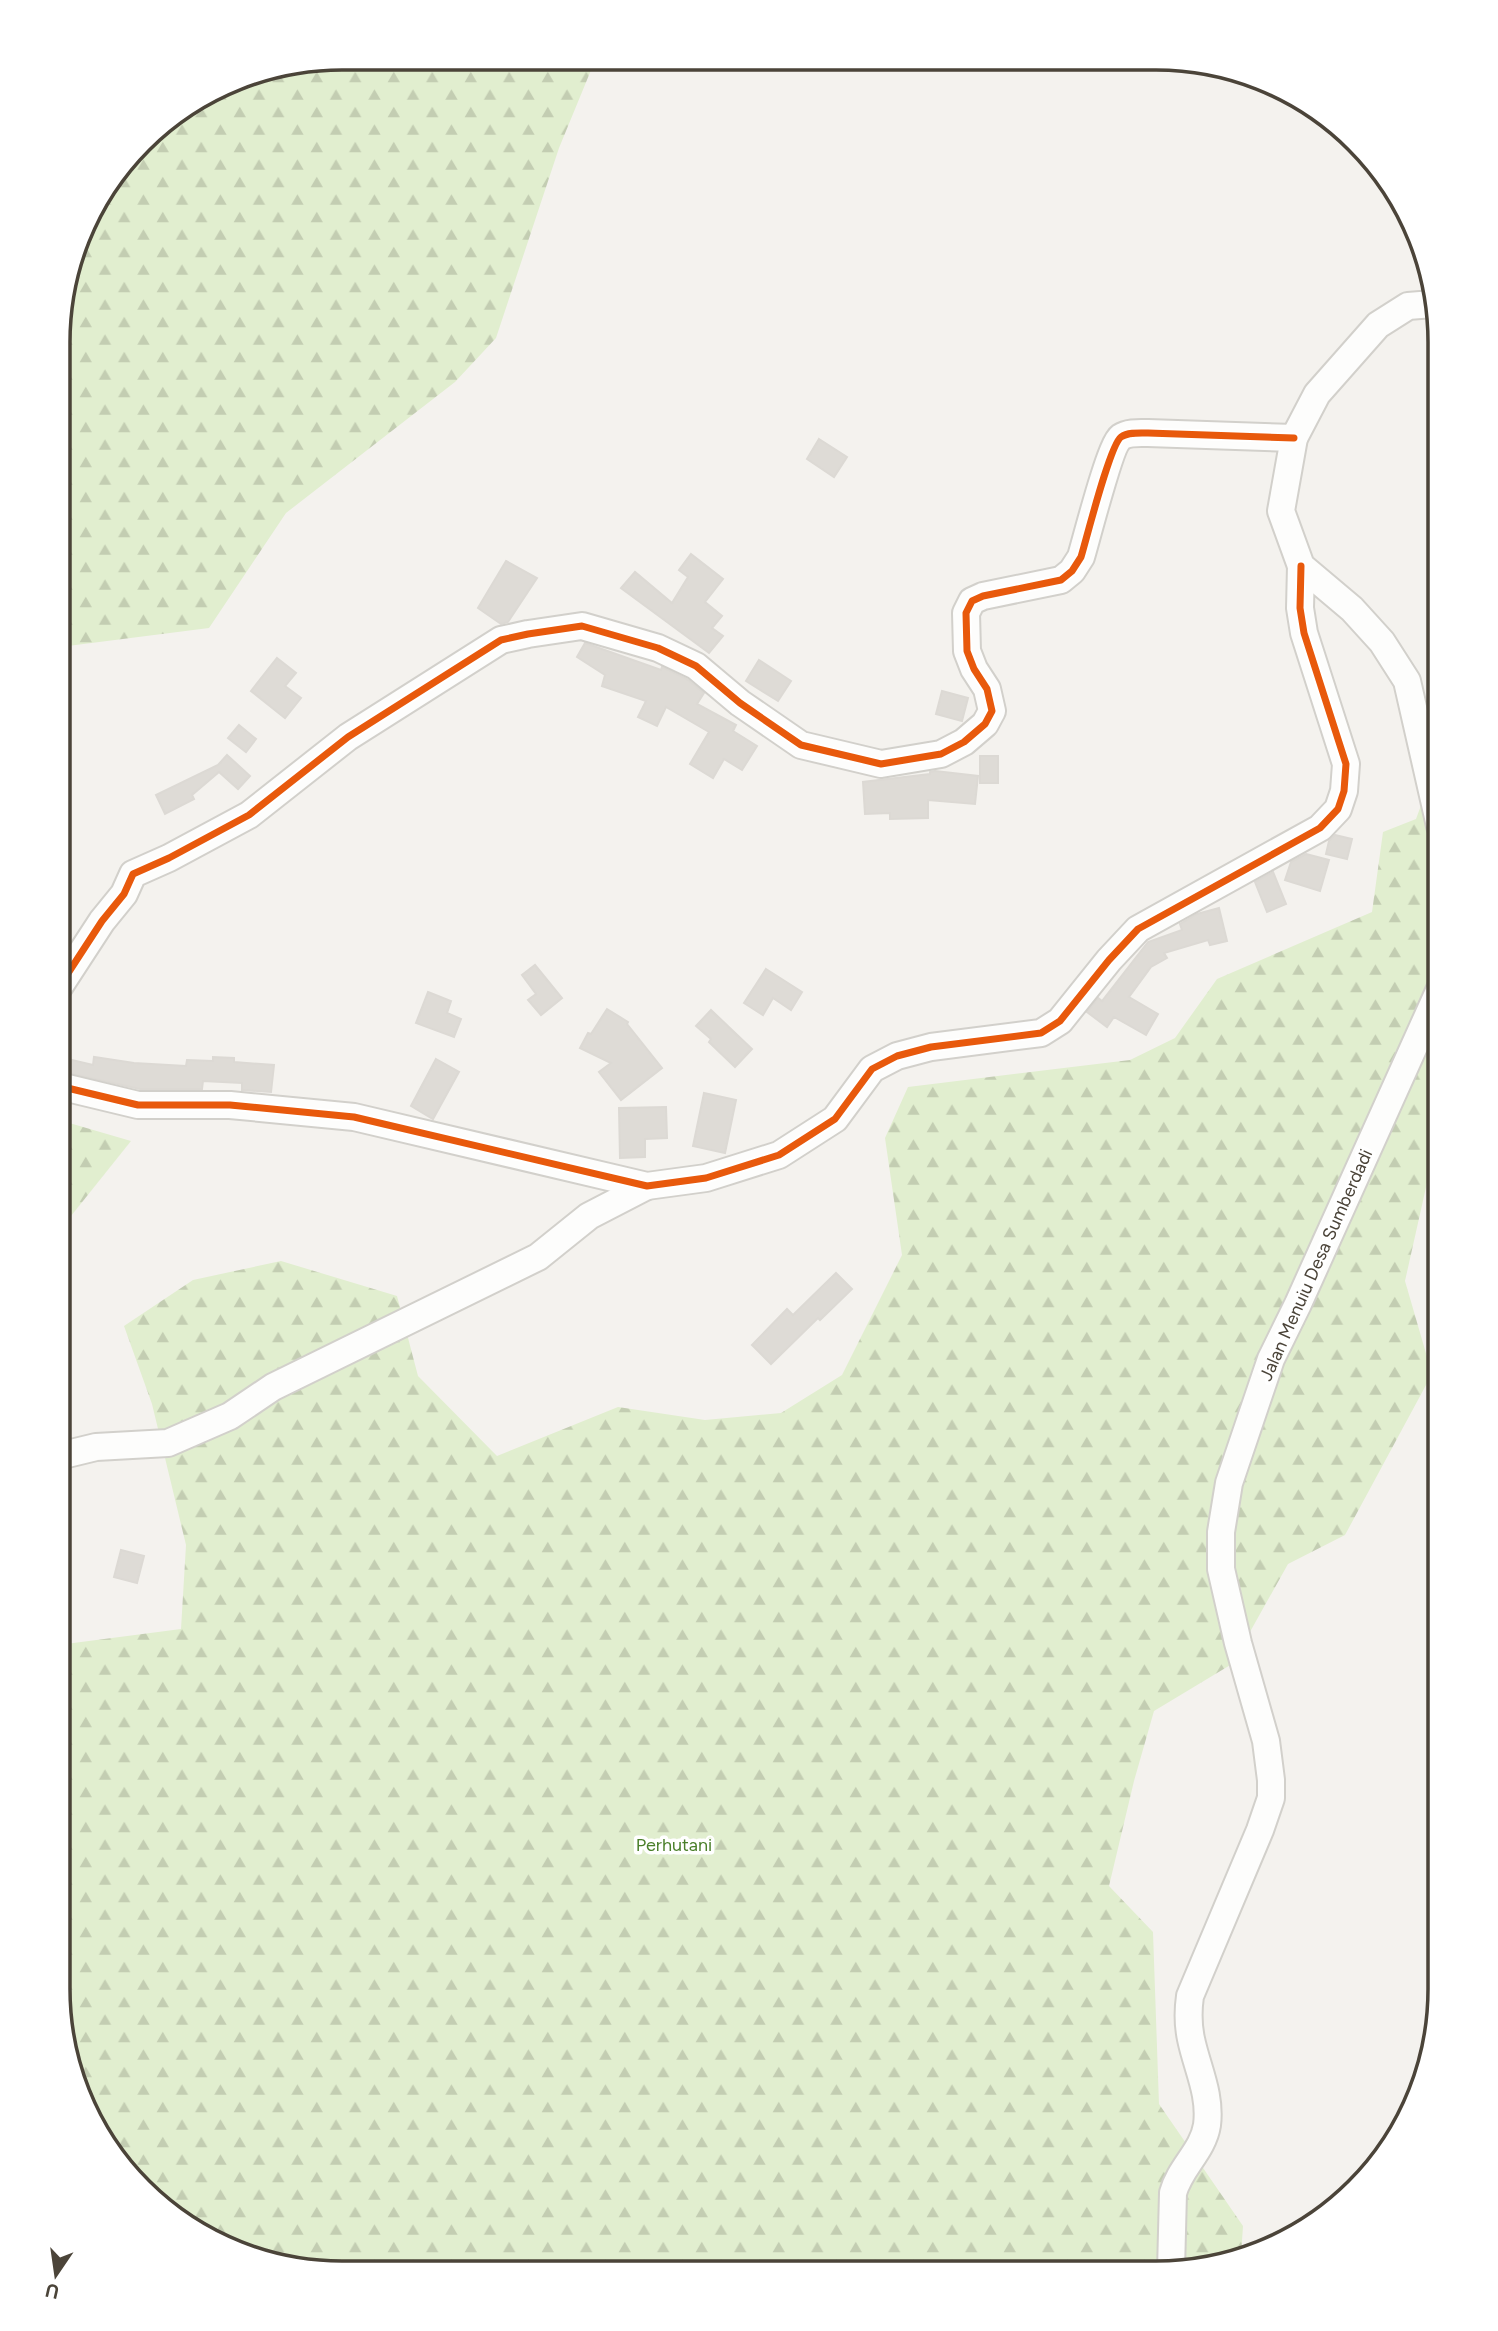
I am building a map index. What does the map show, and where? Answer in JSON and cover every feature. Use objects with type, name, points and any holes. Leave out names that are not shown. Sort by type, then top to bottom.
[{"type":"street","points":[[70,1452],[96,1447],[168,1443],[230,1416],[284,1382],[538,1257],[589,1216],[647,1186],[706,1178],[779,1154],[835,1119],[872,1069],[897,1056],[931,1047],[1041,1032],[1060,1021],[1138,929],[1320,828],[1338,810],[1344,791],[1346,764],[1304,633],[1300,608],[1301,566],[1281,511],[1294,438],[1317,394],[1378,325],[1408,306],[1426,305]]},
{"type":"street","points":[[70,971],[124,894],[133,874],[169,858],[249,814],[348,737],[501,640],[582,626],[658,648],[696,666],[740,703],[801,745],[881,764],[941,754],[964,741],[985,724],[992,710],[987,689],[974,669],[967,651],[966,613],[972,601],[983,596],[1061,580],[1072,571],[1081,557],[1110,452],[1121,437],[1132,433],[1149,433],[1294,438]]},
{"type":"street","points":[[1301,566],[1352,609],[1381,642],[1407,681],[1428,773]]},
{"type":"street","name":"Jalan Menuiu Desa Sumberdadi","points":[[1171,2260],[1173,2193],[1176,2181],[1201,2144],[1207,2125],[1206,2090],[1189,2024],[1190,1996],[1260,1830],[1270,1798],[1272,1780],[1266,1741],[1238,1643],[1221,1569],[1221,1532],[1229,1483],[1271,1359],[1428,1016]]},
{"type":"street","points":[[70,1089],[138,1105],[230,1105],[354,1117],[647,1186]]},
{"type":"green space","points":[[342,70],[591,70],[559,148],[496,338],[455,382],[286,513],[209,628],[70,646],[72,306],[84,254],[106,206],[126,176],[176,126],[221,98],[271,79],[306,72]]},
{"type":"green space","name":"Perhutani","points":[[1428,786],[1428,1178],[1405,1281],[1428,1360],[1428,1381],[1345,1535],[1288,1564],[1232,1664],[1154,1711],[1109,1886],[1153,1932],[1159,2104],[1243,2226],[1242,2248],[1192,2259],[1156,2261],[342,2261],[306,2259],[254,2247],[206,2225],[163,2194],[126,2155],[98,2110],[79,2060],[72,2025],[70,1989],[70,1643],[181,1629],[186,1545],[152,1404],[124,1326],[193,1280],[281,1261],[397,1296],[418,1376],[497,1456],[618,1407],[705,1420],[781,1413],[842,1375],[902,1255],[885,1138],[908,1087],[1130,1060],[1175,1038],[1217,979],[1372,912],[1383,832],[1416,819]]},
{"type":"green space","points":[[70,1123],[131,1141],[70,1217]]},
{"type":"building","points":[[819,439],[847,457],[834,477],[807,459]]},
{"type":"building","points":[[691,554],[723,579],[705,602],[722,616],[712,628],[723,636],[709,653],[621,588],[635,572],[672,603],[688,577],[679,570]]},
{"type":"building","points":[[506,561],[537,578],[508,622],[501,624],[478,608]]},
{"type":"building","points":[[585,643],[661,670],[662,667],[687,679],[704,693],[697,704],[736,725],[733,731],[757,746],[742,770],[724,759],[713,778],[690,764],[709,732],[666,707],[657,726],[638,717],[646,701],[602,686],[605,675],[577,657]]},
{"type":"building","points":[[277,658],[296,673],[285,686],[301,698],[285,718],[251,691]]},
{"type":"building","points":[[759,660],[791,681],[778,701],[746,681]]},
{"type":"building","points":[[942,691],[968,698],[962,721],[936,714]]},
{"type":"building","points":[[239,725],[256,739],[246,752],[228,738]]},
{"type":"building","points":[[227,755],[250,776],[238,789],[219,772],[192,795],[194,799],[165,814],[156,795],[218,765]]},
{"type":"building","points":[[980,756],[998,756],[998,783],[980,783]]},
{"type":"building","points":[[935,771],[978,776],[975,804],[928,800],[928,818],[890,819],[890,813],[865,814],[863,782],[930,774]]},
{"type":"building","points":[[1335,835],[1352,839],[1347,859],[1326,854],[1329,841]]},
{"type":"building","points":[[1306,854],[1329,860],[1320,891],[1285,880],[1291,862]]},
{"type":"building","points":[[1273,872],[1286,904],[1267,912],[1255,882]]},
{"type":"building","points":[[1219,908],[1227,941],[1210,945],[1208,940],[1164,953],[1167,958],[1151,967],[1129,997],[1158,1014],[1146,1035],[1114,1017],[1107,1027],[1087,1012],[1098,998],[1102,1001],[1148,942],[1182,930],[1180,924],[1197,914]]},
{"type":"building","points":[[535,965],[562,998],[541,1015],[528,1000],[536,994],[522,975]]},
{"type":"building","points":[[766,969],[802,992],[791,1010],[773,998],[763,1015],[744,1003]]},
{"type":"building","points":[[428,992],[451,1001],[447,1013],[461,1019],[454,1037],[416,1023]]},
{"type":"building","points":[[607,1009],[628,1022],[662,1068],[621,1100],[599,1072],[611,1063],[580,1048]]},
{"type":"building","points":[[711,1010],[752,1049],[735,1067],[696,1026]]},
{"type":"building","points":[[94,1057],[186,1066],[187,1060],[213,1061],[213,1057],[234,1058],[234,1062],[274,1065],[271,1092],[242,1090],[242,1083],[203,1081],[202,1089],[140,1089],[70,1073],[70,1060],[93,1065]]},
{"type":"building","points":[[436,1059],[459,1072],[433,1119],[411,1106]]},
{"type":"building","points":[[704,1093],[736,1100],[725,1153],[693,1146]]},
{"type":"building","points":[[666,1107],[667,1138],[645,1139],[645,1157],[620,1158],[619,1108]]},
{"type":"building","points":[[836,1273],[852,1289],[771,1364],[752,1345],[787,1309],[793,1315]]},
{"type":"building","points":[[121,1550],[144,1556],[137,1583],[114,1577]]},
{"type":"cycle path","points":[[70,970],[102,921],[124,894],[133,874],[249,815],[348,737],[501,640],[582,626],[658,648],[696,666],[740,703],[801,745],[881,764],[941,754],[964,742],[985,724],[992,711],[987,689],[974,669],[967,651],[966,613],[972,601],[983,596],[1061,580],[1072,571],[1081,557],[1105,473],[1121,437],[1141,433],[1294,438]]},
{"type":"cycle path","points":[[70,1089],[138,1105],[230,1105],[354,1117],[647,1186],[706,1178],[779,1155],[835,1119],[872,1069],[897,1056],[931,1047],[1041,1033],[1060,1021],[1138,929],[1320,828],[1338,809],[1344,791],[1346,764],[1304,633],[1300,608],[1301,566]]}]
